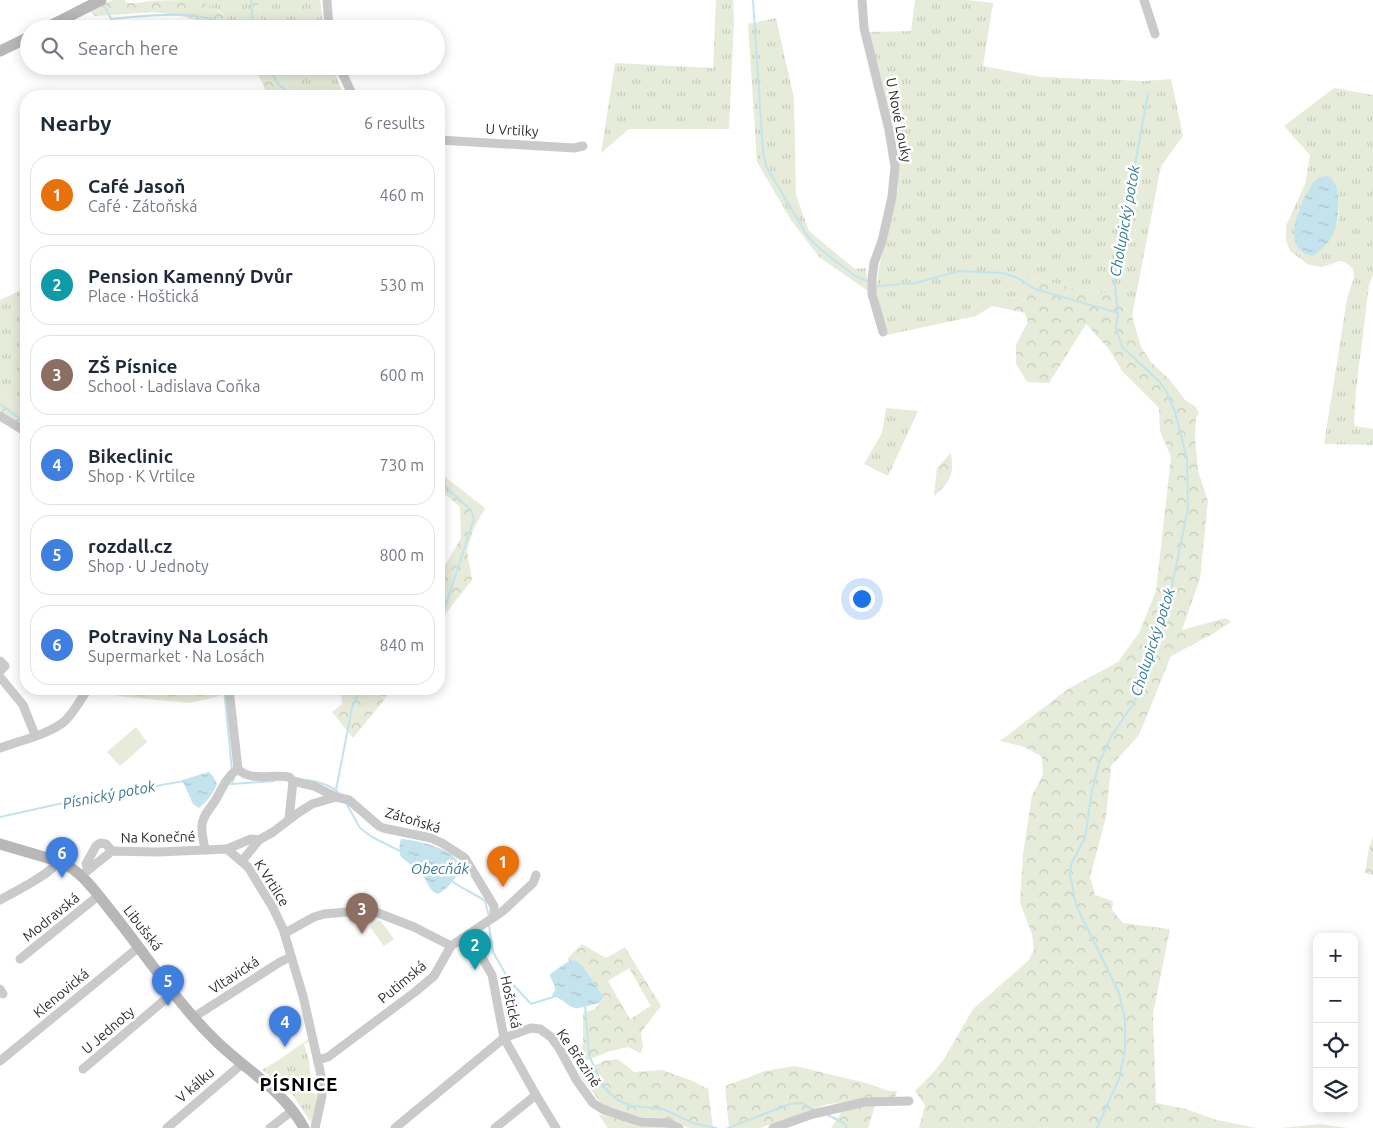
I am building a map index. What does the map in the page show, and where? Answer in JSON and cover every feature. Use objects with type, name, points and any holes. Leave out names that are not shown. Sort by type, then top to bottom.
[{"type":"street","points":[[62,20],[101,0]]},
{"type":"street","points":[[327,0],[328,20]]},
{"type":"street","name":"U Nové Louky","points":[[862,0],[864,28],[895,167],[892,197],[882,241],[874,263],[872,279],[872,294],[882,332]]},
{"type":"street","points":[[1144,0],[1155,34]]},
{"type":"street","points":[[0,51],[20,41]]},
{"type":"street","points":[[343,75],[350,90]]},
{"type":"street","name":"U Vrtilky","points":[[445,140],[574,148],[583,146]]},
{"type":"street","points":[[0,416],[20,428]]},
{"type":"street","points":[[0,661],[5,666],[0,671]]},
{"type":"street","points":[[0,677],[23,705],[36,735]]},
{"type":"street","points":[[0,748],[54,729],[66,720],[84,695]]},
{"type":"street","points":[[229,695],[234,771],[224,783],[216,800],[204,816],[202,826],[205,850],[227,849],[251,839],[259,840]]},
{"type":"street","name":"Zátoňská","points":[[234,771],[249,776],[289,777],[293,781],[320,789],[356,806],[383,828],[431,838],[442,843],[465,858],[494,906],[491,919]]},
{"type":"street","points":[[289,819],[293,781]]},
{"type":"street","points":[[242,861],[259,840],[274,832],[289,819],[312,804],[341,798]]},
{"type":"street","name":"Na Konečné","points":[[85,873],[86,864],[96,846],[100,843],[106,844],[112,851]]},
{"type":"street","name":"Libušská","points":[[0,844],[67,864],[85,873],[98,896],[194,1017],[215,1041],[280,1095],[293,1110],[304,1128]]},
{"type":"street","name":"K Vrtilce","points":[[227,849],[242,861],[260,885],[285,933],[290,957],[303,996],[321,1075],[322,1096],[315,1128]]},
{"type":"street","name":"Na Konečné","points":[[85,873],[112,851],[205,850]]},
{"type":"street","points":[[0,900],[53,868],[58,861]]},
{"type":"street","name":"Putimská","points":[[318,1060],[328,1057],[416,992],[434,976],[451,946],[514,902],[533,883],[536,875]]},
{"type":"street","name":"Modravská","points":[[20,959],[98,896]]},
{"type":"street","points":[[285,933],[314,917],[324,914],[374,911],[414,927],[451,946]]},
{"type":"street","name":"Hoštická","points":[[469,935],[492,975],[504,1038],[556,1128]]},
{"type":"street","name":"Klenovická","points":[[0,1061],[139,947]]},
{"type":"street","name":"Vltavická","points":[[194,1017],[290,957]]},
{"type":"street","name":"U Jednoty","points":[[83,1069],[174,992]]},
{"type":"street","name":"Ke Březině","points":[[395,1128],[504,1038],[531,1028],[540,1029],[551,1037],[593,1103],[604,1110],[641,1122],[668,1123],[679,1128]]},
{"type":"street","name":"V kálku","points":[[167,1128],[242,1064]]},
{"type":"street","points":[[495,1128],[536,1095]]},
{"type":"street","points":[[773,1128],[823,1111],[865,1102],[909,1101]]},
{"type":"street","points":[[270,1128],[293,1110]]},
{"type":"green space","points":[[112,0],[125,0],[132,3],[160,0],[200,2],[216,10],[229,20],[196,20],[177,15],[152,12],[95,16],[89,11]]},
{"type":"green space","points":[[173,0],[253,0],[253,20],[229,20],[221,12],[200,2]]},
{"type":"green space","points":[[253,0],[258,0],[261,20],[253,20]]},
{"type":"green space","points":[[258,0],[320,0],[323,20],[261,20]]},
{"type":"green space","points":[[716,0],[733,0],[734,22],[729,129],[629,129],[601,153],[615,63],[713,68]]},
{"type":"green space","points":[[915,0],[966,0],[993,3],[983,66],[1041,77],[1144,81],[1171,79],[1183,136],[1161,166],[1132,316],[1110,294],[1081,290],[1024,276],[1026,301],[1016,297],[992,306],[976,316],[887,335],[876,291],[879,267],[898,190],[898,155],[894,121],[889,116],[869,32],[911,31]]},
{"type":"green space","points":[[776,18],[794,98],[796,195],[809,231],[855,269],[866,268],[868,291],[819,257],[791,220],[757,162],[748,24]]},
{"type":"green space","points":[[258,75],[278,75],[290,90],[265,90]]},
{"type":"green space","points":[[278,75],[336,75],[342,90],[291,90]]},
{"type":"green space","points":[[1334,88],[1373,95],[1373,275],[1369,285],[1356,390],[1354,426],[1373,429],[1373,445],[1324,444],[1347,299],[1354,277],[1353,269],[1345,262],[1340,261],[1322,267],[1309,265],[1290,251],[1286,240],[1286,226],[1305,184],[1310,155],[1284,126]],"holes":[[[1310,187],[1338,192],[1338,223],[1302,252],[1295,240],[1298,210]]]},
{"type":"green space","points":[[1024,276],[1081,290],[1110,294],[1132,316],[1141,347],[1151,362],[1170,380],[1185,400],[1196,407],[1199,414],[1196,417],[1195,438],[1198,471],[1208,501],[1200,579],[1182,630],[1226,618],[1231,622],[1171,656],[1139,735],[1111,766],[1106,817],[1090,877],[1095,895],[1113,901],[1112,910],[1123,923],[1170,929],[1153,1014],[1156,1103],[1186,1109],[1217,1120],[1257,1128],[919,1128],[925,1105],[915,1091],[944,1059],[973,1009],[1029,960],[1034,950],[1032,934],[1020,903],[1023,854],[1032,795],[1043,775],[1042,757],[1025,747],[1000,741],[1068,689],[1118,662],[1139,633],[1156,591],[1171,457],[1160,431],[1159,408],[1122,371],[1109,349],[1086,324],[1049,383],[1027,382],[1016,364],[1016,345],[1028,322],[1025,313],[992,306],[1016,297],[1025,301]]},
{"type":"green space","points":[[20,291],[20,409],[0,395],[0,300]]},
{"type":"green space","points":[[0,395],[20,409],[20,423],[0,411]]},
{"type":"green space","points":[[886,408],[918,411],[888,476],[864,464],[882,433]]},
{"type":"green space","points":[[951,453],[952,467],[950,477],[948,482],[934,496],[937,468]]},
{"type":"green space","points":[[445,477],[485,508],[473,530],[467,551],[472,580],[445,614],[445,566],[461,538],[460,507],[445,494]]},
{"type":"green space","points":[[219,695],[220,696],[189,703],[117,696]]},
{"type":"green space","points":[[341,695],[378,695],[385,699],[353,738],[332,712],[342,704]]},
{"type":"green space","points":[[136,727],[147,742],[120,766],[107,752]]},
{"type":"green space","points":[[1373,836],[1373,875],[1365,873]]},
{"type":"green space","points":[[380,920],[394,939],[384,946],[370,927]]},
{"type":"green space","points":[[582,944],[606,958],[625,947],[661,1006],[641,1032],[643,1047],[640,1053],[628,1047],[607,1052],[586,1061],[579,1059],[583,1041],[583,1013],[595,1009],[604,997],[582,965],[575,960],[569,961],[568,958]],"holes":[[[629,968],[651,1006],[630,1019],[608,981]]]},
{"type":"green space","points":[[309,1039],[310,1042],[304,1044],[309,1060],[312,1093],[317,1094],[312,1124],[292,1094],[262,1070]]},
{"type":"green space","points":[[618,1059],[634,1072],[662,1070],[708,1088],[713,1128],[688,1128],[661,1118],[641,1117],[603,1106],[579,1074],[603,1061]]},
{"type":"green space","points":[[795,1066],[866,1083],[889,1091],[897,1091],[895,1097],[828,1104],[760,1128],[729,1128],[725,1086],[765,1071]]},
{"type":"green space","points":[[876,1103],[868,1128],[831,1128],[844,1108]]},
{"type":"green space","points":[[598,1114],[639,1124],[666,1126],[669,1128],[608,1128]]},
{"type":"green space","points":[[1320,1124],[1348,1128],[1280,1128]]},
{"type":"water","points":[[1328,176],[1334,182],[1337,190],[1337,222],[1332,237],[1313,256],[1304,253],[1298,247],[1294,231],[1298,212],[1313,183],[1320,177]]},
{"type":"water","points":[[209,772],[217,784],[210,797],[199,808],[193,804],[182,780]]},
{"type":"water","name":"Obecňák","points":[[401,839],[424,843],[449,853],[459,863],[461,870],[445,889],[438,894],[435,893],[421,873],[401,857]]},
{"type":"water","points":[[575,960],[582,965],[604,997],[599,1003],[575,1008],[559,998],[553,997],[555,988],[550,974],[569,961]]},
{"type":"waterway","points":[[251,0],[253,20]]},
{"type":"waterway","points":[[753,0],[763,152],[766,166],[808,237],[820,249],[855,276],[867,281]]},
{"type":"waterway","points":[[104,5],[111,19],[157,15],[190,15],[213,20]]},
{"type":"waterway","points":[[273,75],[278,84],[286,90]]},
{"type":"waterway","name":"Cholupický potok","points":[[1097,1128],[1119,1079],[1125,1050],[1125,1019],[1119,993],[1076,905],[1070,875],[1071,864],[1085,838],[1092,791],[1099,763],[1112,735],[1135,701],[1168,605],[1188,509],[1187,459],[1175,412],[1160,382],[1122,347],[1116,328],[1118,314],[1114,277],[1148,94]]},
{"type":"waterway","points":[[877,286],[916,283],[959,271],[1003,273],[1018,278],[1035,289],[1118,313]]},
{"type":"waterway","points":[[0,404],[20,419]]},
{"type":"waterway","points":[[445,486],[471,510],[474,519],[445,607]]},
{"type":"waterway","points":[[225,695],[232,771]]},
{"type":"waterway","points":[[336,790],[352,708],[358,695]]},
{"type":"waterway","name":"Písnický potok","points":[[232,784],[234,778]]},
{"type":"waterway","name":"Písnický potok","points":[[307,780],[325,784],[341,795]]},
{"type":"waterway","name":"Písnický potok","points":[[0,817],[72,801],[184,781]]},
{"type":"waterway","name":"Písnický potok","points":[[231,784],[274,781]]},
{"type":"waterway","name":"Písnický potok","points":[[346,803],[360,828],[372,837],[400,851]]},
{"type":"waterway","name":"Písnický potok","points":[[452,881],[485,901],[489,917]]},
{"type":"waterway","name":"Písnický potok","points":[[489,925],[493,952],[509,980],[531,1004],[553,997]]},
{"type":"waterway","name":"Písnický potok","points":[[585,1004],[589,1055],[602,1085],[616,1099],[631,1106],[663,1109],[693,1123],[716,1128]]},
{"type":"waterway","name":"Písnický potok","points":[[728,1128],[790,1104],[802,1103],[814,1110]]},
{"type":"waterway","name":"Písnický potok","points":[[826,1114],[844,1123],[847,1128]]},
{"type":"place","name":"Potraviny Na Losách","points":[[62,878]]},
{"type":"place","name":"Café Jasoň","points":[[503,887]]},
{"type":"place","name":"ZŠ Písnice","points":[[362,934]]},
{"type":"place","name":"Pension Kamenný Dvůr","points":[[475,970]]},
{"type":"place","name":"rozdall.cz","points":[[168,1006]]},
{"type":"place","name":"Bikeclinic","points":[[285,1047]]},
{"type":"district","name":"PÍSNICE","points":[[299,1084]]}]
